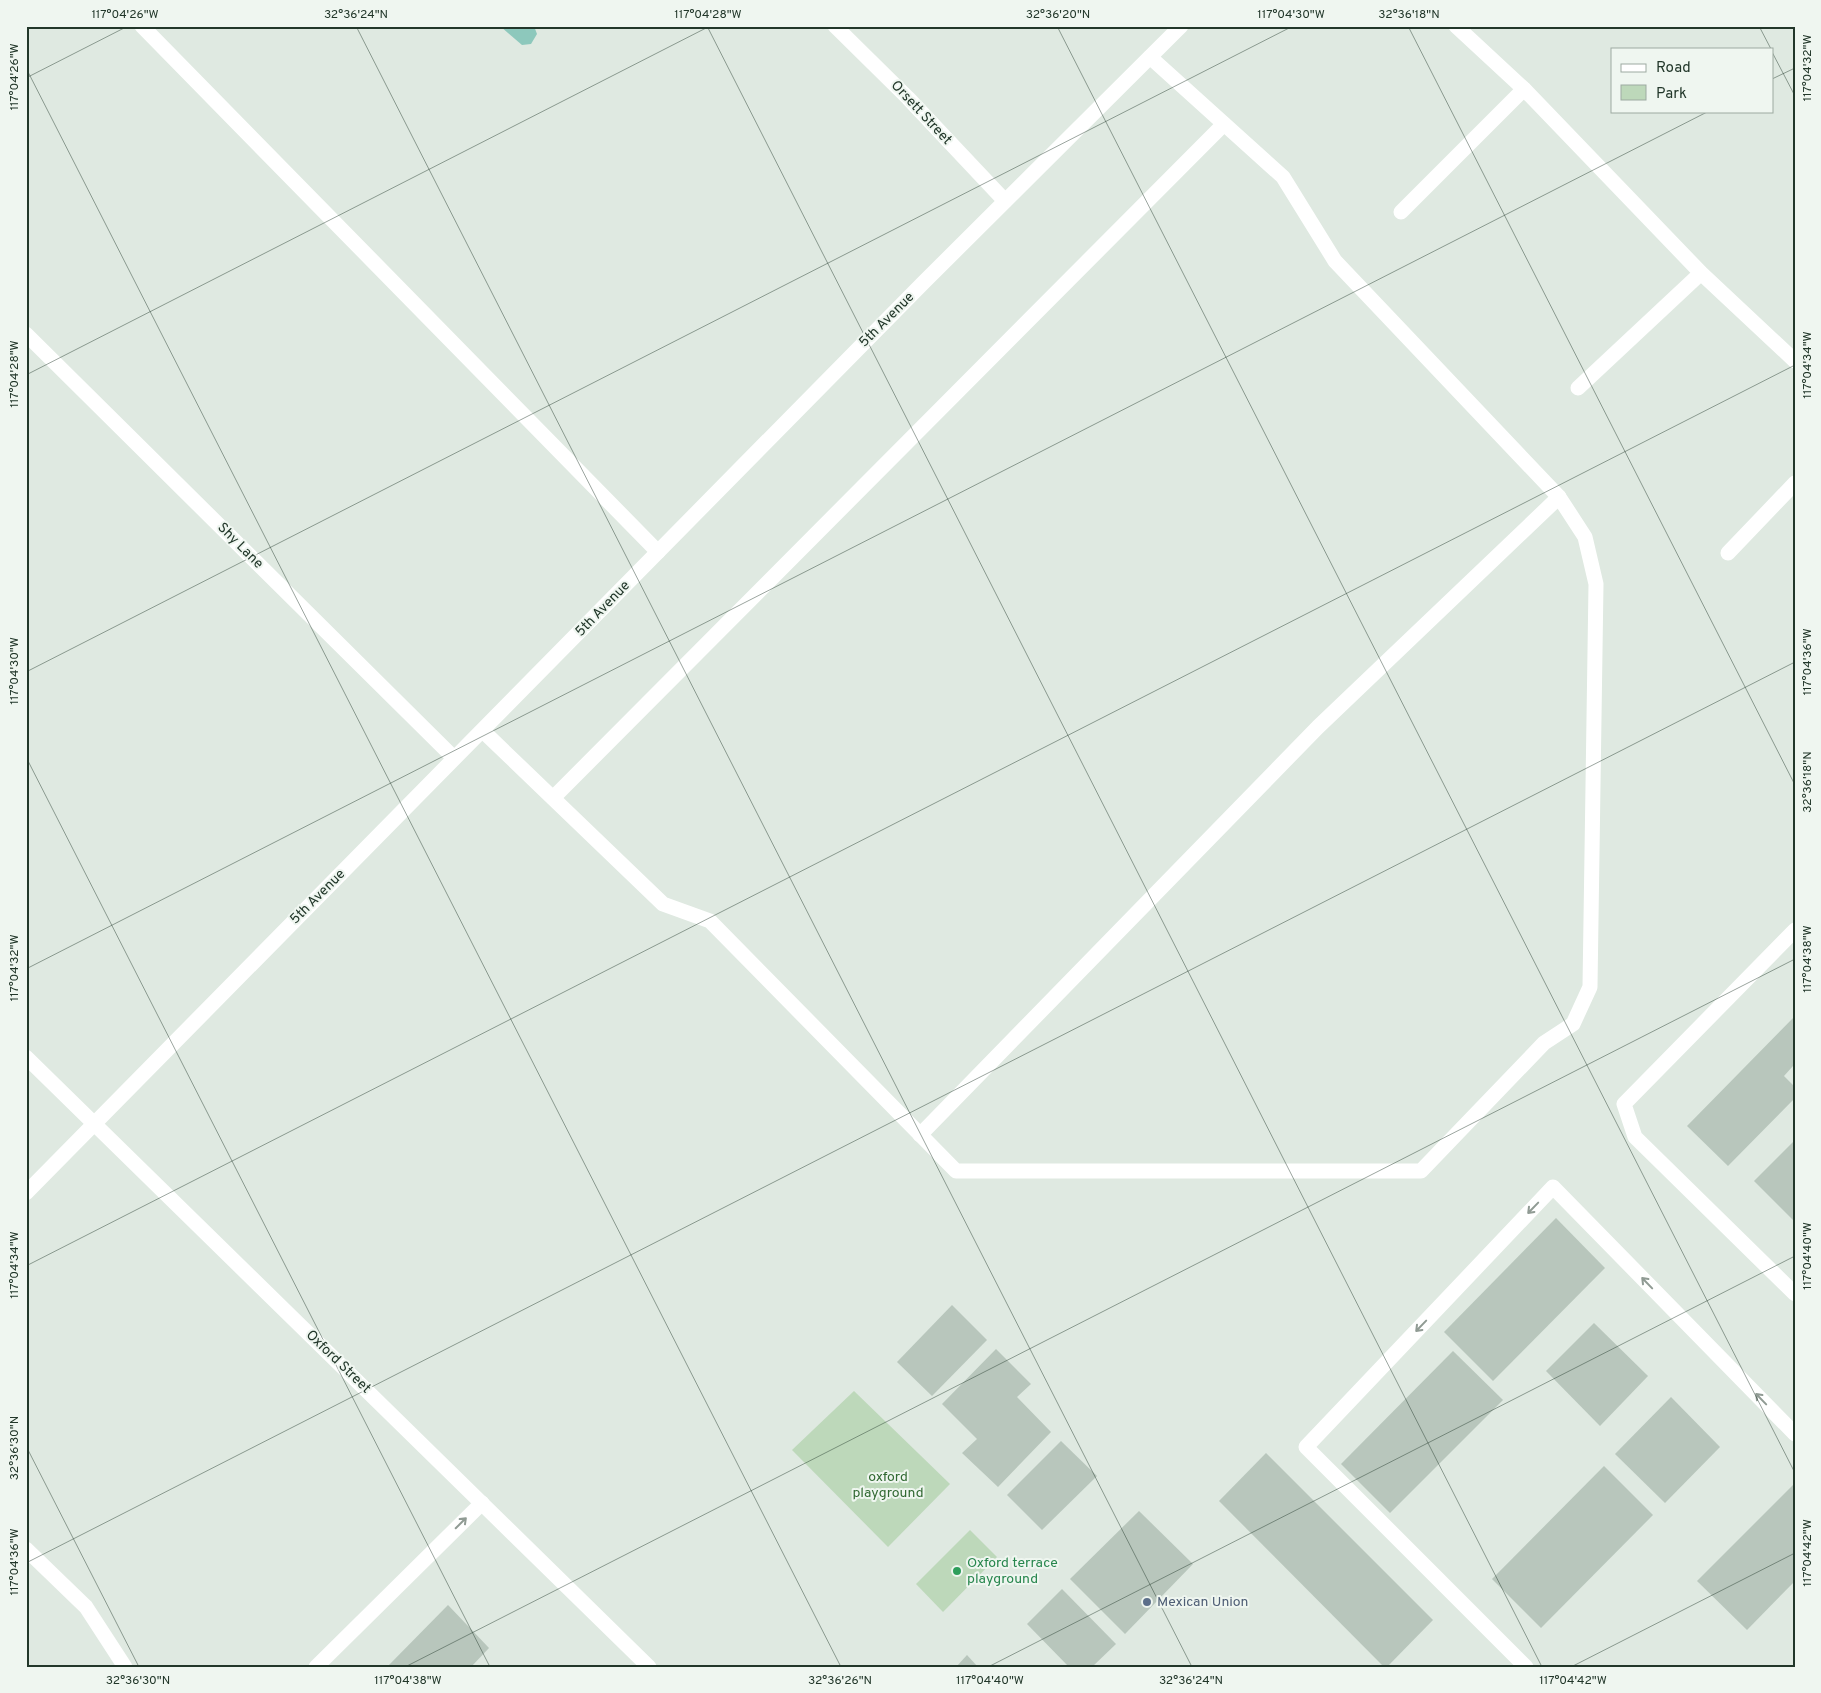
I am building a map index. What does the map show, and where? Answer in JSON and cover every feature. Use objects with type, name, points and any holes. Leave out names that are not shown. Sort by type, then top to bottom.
[{"type":"street","points":[[142,26],[658,552]]},
{"type":"street","name":"Orsett Street","points":[[836,26],[908,98],[1005,201]]},
{"type":"street","name":"5th Avenue","points":[[26,1193],[1005,201],[1181,26]]},
{"type":"street","points":[[1456,26],[1524,90],[1701,274],[1795,361]]},
{"type":"street","points":[[483,731],[663,904],[710,921],[956,1171],[1421,1171],[1544,1043],[1572,1024],[1590,987],[1596,584],[1584,537],[1559,497],[1335,260],[1283,177],[1150,57]]},
{"type":"street","points":[[1401,212],[1524,90]]},
{"type":"street","points":[[553,798],[1224,124]]},
{"type":"street","points":[[1578,388],[1701,274]]},
{"type":"street","name":"Shy Lane","points":[[26,334],[454,758]]},
{"type":"street","points":[[1728,553],[1795,483]]},
{"type":"street","points":[[920,1135],[1318,727],[1559,497]]},
{"type":"street","points":[[1795,930],[1624,1104],[1636,1136],[1795,1294]]},
{"type":"street","name":"Oxford Street","points":[[26,1057],[649,1667]]},
{"type":"street","points":[[1526,1667],[1306,1447],[1553,1187],[1795,1434]]},
{"type":"street","points":[[316,1667],[482,1502]]},
{"type":"street","points":[[26,1549],[86,1607],[125,1667]]},
{"type":"green space","name":"oxford playground","points":[[854,1391],[950,1484],[888,1547],[792,1450]]},
{"type":"green space","name":"Oxford terrace playground","points":[[970,1530],[997,1557],[943,1612],[916,1584]]},
{"type":"water","points":[[500,26],[534,26],[537,34],[531,44],[522,45]]},
{"type":"building","points":[[1795,1016],[1795,1068],[1793,1066],[1784,1076],[1795,1087],[1795,1098],[1728,1166],[1687,1126]]},
{"type":"building","points":[[1793,1142],[1795,1144],[1795,1222],[1754,1181]]},
{"type":"building","points":[[1556,1218],[1605,1268],[1493,1381],[1444,1332]]},
{"type":"building","points":[[952,1305],[987,1340],[932,1396],[897,1362]]},
{"type":"building","points":[[1594,1323],[1648,1376],[1600,1426],[1546,1371]]},
{"type":"building","points":[[996,1349],[1031,1384],[1017,1397],[1051,1432],[998,1487],[962,1453],[977,1439],[942,1404]]},
{"type":"building","points":[[1453,1351],[1503,1400],[1390,1513],[1341,1464]]},
{"type":"building","points":[[1671,1397],[1720,1447],[1665,1503],[1615,1454]]},
{"type":"building","points":[[1061,1441],[1097,1476],[1042,1530],[1007,1495]]},
{"type":"building","points":[[1266,1453],[1433,1620],[1387,1667],[1384,1667],[1219,1501]]},
{"type":"building","points":[[1604,1466],[1653,1515],[1541,1628],[1492,1579]]},
{"type":"building","points":[[1795,1483],[1795,1581],[1747,1630],[1697,1581]]},
{"type":"building","points":[[1139,1511],[1193,1564],[1125,1634],[1070,1579]]},
{"type":"building","points":[[1062,1589],[1116,1644],[1092,1667],[1069,1667],[1027,1624]]},
{"type":"building","points":[[448,1605],[489,1648],[471,1667],[387,1667]]},
{"type":"building","points":[[967,1655],[978,1667],[956,1667]]},
{"type":"place","name":"Oxford terrace playground","points":[[957,1571]]},
{"type":"place","name":"Mexican Union","points":[[1147,1602]]}]
